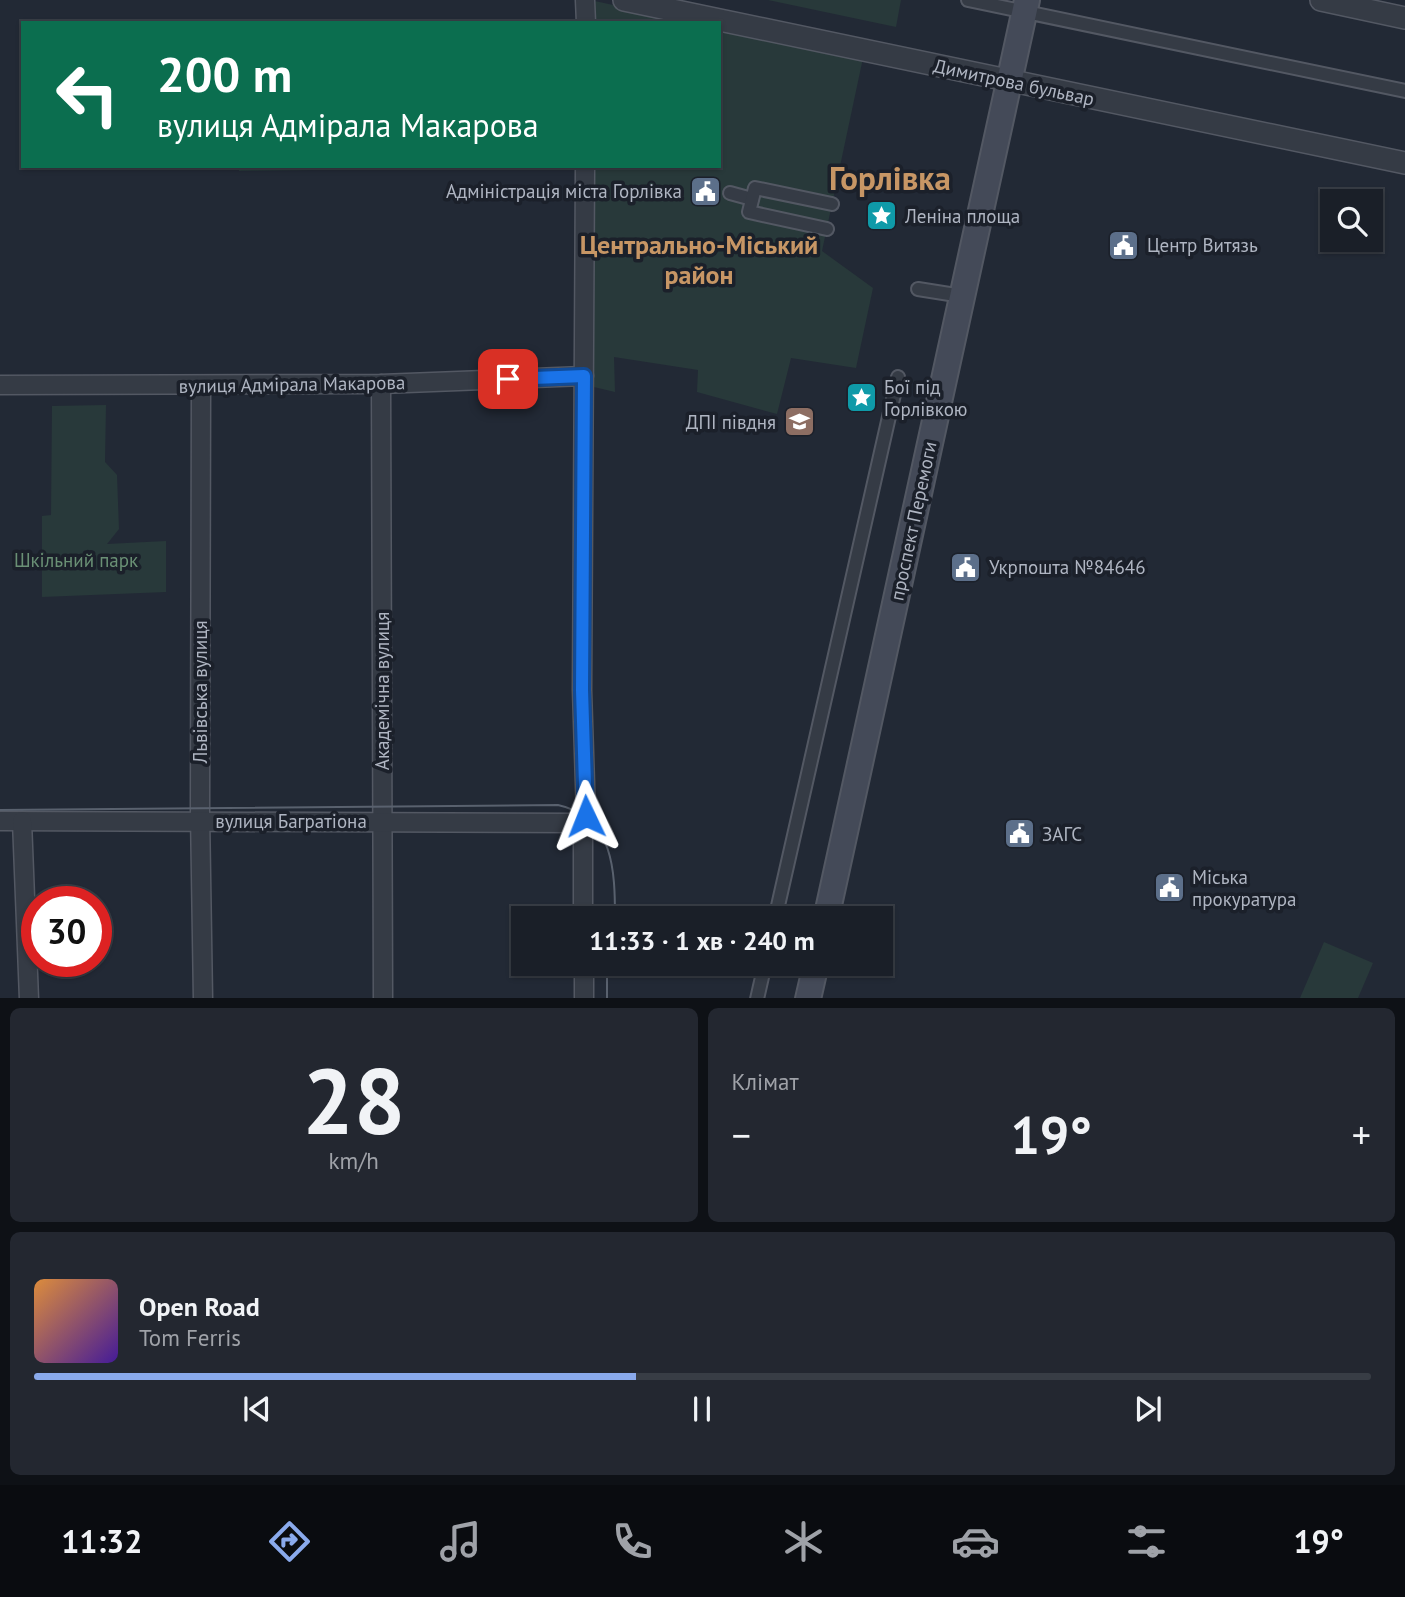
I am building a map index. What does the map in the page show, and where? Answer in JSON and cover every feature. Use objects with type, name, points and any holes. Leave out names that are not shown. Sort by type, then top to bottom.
[{"type":"main road","name":"проспект Перемоги","points":[[829,906],[1026,6]]},
{"type":"main road","points":[[808,998],[813,976]]},
{"type":"street","points":[[585,0],[586,21]]},
{"type":"street","name":"Димитрова бульвар","points":[[624,0],[1405,163]]},
{"type":"street","points":[[968,0],[1026,6],[1405,91]]},
{"type":"street","points":[[1321,0],[1405,18]]},
{"type":"street","points":[[583,906],[583,823],[586,816],[582,690],[585,168]]},
{"type":"street","points":[[827,229],[749,212],[755,188],[832,204]]},
{"type":"street","points":[[730,194],[752,199]]},
{"type":"street","points":[[918,289],[962,296]]},
{"type":"street","name":"вулиця Адмірала Макарова","points":[[0,385],[381,384],[584,376]]},
{"type":"street","points":[[778,906],[898,377]]},
{"type":"street","name":"Академічна вулиця","points":[[381,384],[383,998]]},
{"type":"street","name":"Львівська вулиця","points":[[201,385],[203,998]]},
{"type":"street","name":"вулиця Багратіона","points":[[0,821],[583,823]]},
{"type":"street","points":[[22,821],[29,998]]},
{"type":"street","points":[[583,976],[584,998]]},
{"type":"street","points":[[757,998],[762,976]]},
{"type":"green space","points":[[590,0],[688,21],[582,21]]},
{"type":"green space","points":[[768,0],[901,0],[896,27]]},
{"type":"green space","points":[[721,27],[863,58],[822,251],[873,288],[856,368],[791,358],[777,414],[697,392],[698,370],[614,357],[615,392],[581,384],[581,168],[721,168]]},
{"type":"green space","points":[[239,168],[315,168],[315,170],[239,171]]},
{"type":"green space","name":"Шкільний парк","points":[[106,405],[105,462],[117,475],[119,529],[107,544],[166,541],[166,592],[42,597],[42,516],[51,515],[52,406]]},
{"type":"green space","points":[[1324,942],[1373,963],[1358,998],[1300,998]]},
{"type":"tram line","points":[[0,810],[558,805],[577,811],[591,821],[601,834],[612,865],[615,906]]},
{"type":"tram line","points":[[607,976],[607,998]]},
{"type":"place","name":"Адміністрація міста Горлівка","points":[[705,191]]},
{"type":"place","name":"Леніна площа","points":[[882,216]]},
{"type":"place","name":"Центр Витязь","points":[[1124,245]]},
{"type":"place","name":"Бої під Горлівкою","points":[[861,398]]},
{"type":"place","name":"ДПІ півдня","points":[[799,422]]},
{"type":"place","name":"Укрпошта №84646","points":[[966,567]]},
{"type":"place","name":"ЗАГС","points":[[1019,834]]},
{"type":"place","name":"Міська прокуратура","points":[[1169,888]]},
{"type":"district","name":"Горлівка","points":[[890,177]]},
{"type":"district","name":"Центрально-Міський район","points":[[699,259]]},
{"type":"route","points":[[508,379],[584,376],[582,690],[586,816]]}]
